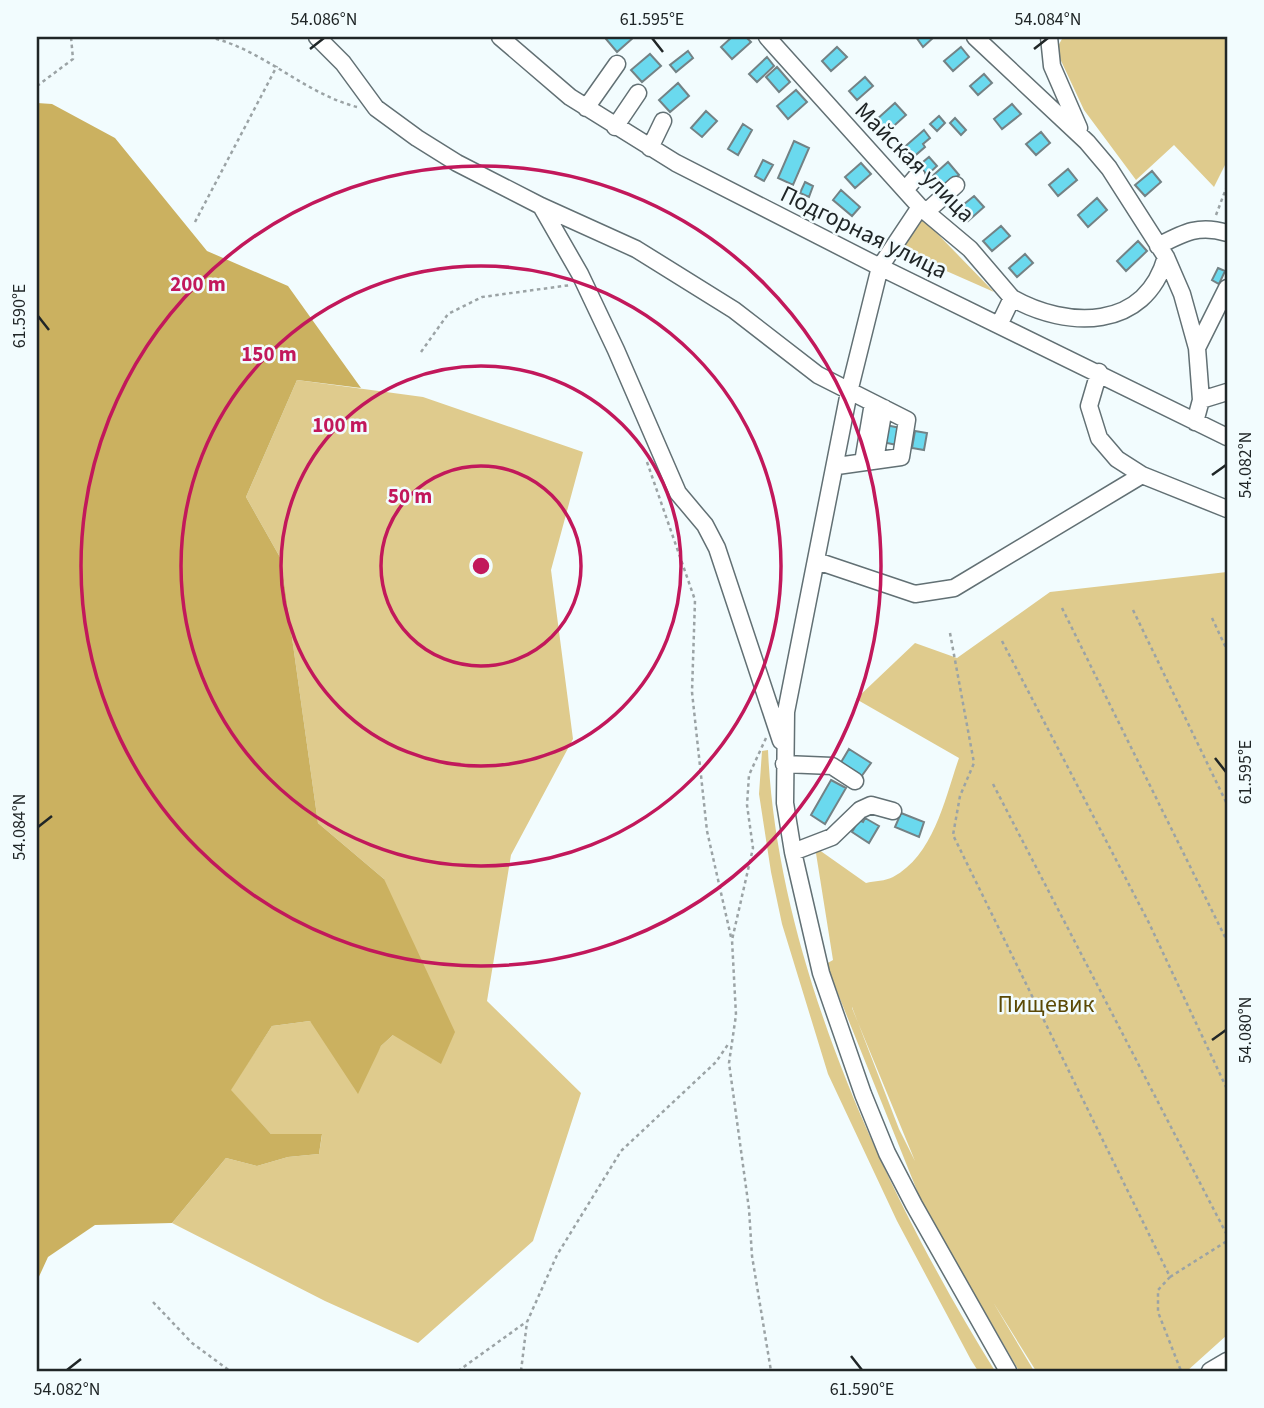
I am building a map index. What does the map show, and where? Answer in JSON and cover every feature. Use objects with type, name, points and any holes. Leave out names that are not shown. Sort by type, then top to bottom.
[{"type":"street","points":[[317,37],[344,63],[376,108],[457,163],[541,206],[636,249],[734,310],[789,355],[849,392],[907,420],[901,457],[836,466]]},
{"type":"street","name":"Подгорная улица","points":[[500,37],[537,72],[586,108],[650,148],[880,267],[1000,323],[1227,437]]},
{"type":"street","name":"Майская улица","points":[[767,37],[905,190],[970,249],[1012,298]]},
{"type":"street","points":[[975,37],[1087,142],[1109,168],[1162,252],[1182,294],[1197,348],[1201,400],[1195,422]]},
{"type":"street","points":[[1049,37],[1055,76],[1087,142]]},
{"type":"street","points":[[586,108],[617,64]]},
{"type":"street","points":[[615,127],[638,93]]},
{"type":"street","points":[[650,148],[663,121]]},
{"type":"street","points":[[905,190],[918,176]]},
{"type":"street","points":[[956,185],[923,209],[880,267],[849,392],[789,699],[784,758],[785,803],[793,852],[821,973],[872,1118],[914,1205],[1008,1371]]},
{"type":"street","points":[[541,206],[584,283],[678,493],[705,525],[717,548],[743,633],[775,722],[784,758]]},
{"type":"street","points":[[1000,323],[1012,298],[1046,313],[1081,319],[1108,316],[1130,306],[1149,290],[1161,272],[1162,252],[1185,231],[1209,227],[1227,233]]},
{"type":"street","points":[[1197,348],[1227,288]]},
{"type":"street","points":[[1099,372],[1089,405],[1099,438],[1117,459],[1142,475],[1227,509]]},
{"type":"street","points":[[1201,400],[1227,392]]},
{"type":"street","points":[[869,461],[878,406]]},
{"type":"street","points":[[817,561],[915,594],[954,588],[1142,475]]},
{"type":"street","points":[[784,758],[832,766],[855,781]]},
{"type":"street","points":[[793,852],[832,837],[860,810],[871,805],[893,811]]},
{"type":"street","points":[[1210,1371],[1227,1361]]},
{"type":"path","points":[[37,86],[73,59],[71,37]]},
{"type":"path","points":[[209,37],[233,42],[332,99],[376,108]]},
{"type":"path","points":[[195,222],[276,66]]},
{"type":"path","points":[[1209,227],[1222,206],[1227,186]]},
{"type":"path","points":[[421,352],[448,314],[482,297],[525,294],[584,283]]},
{"type":"path","points":[[647,461],[695,600],[692,692],[707,831],[732,940],[736,1015],[730,1041],[729,1063],[750,1209],[752,1256],[771,1371]]},
{"type":"path","points":[[1062,608],[1227,941]]},
{"type":"path","points":[[1133,610],[1227,803]]},
{"type":"path","points":[[1212,618],[1227,650]]},
{"type":"path","points":[[950,633],[974,763],[960,796],[953,835],[1170,1277]]},
{"type":"path","points":[[1002,641],[1149,923],[1227,1089]]},
{"type":"path","points":[[732,940],[753,848],[747,804],[750,775],[760,748],[775,722]]},
{"type":"path","points":[[993,784],[1227,1235]]},
{"type":"path","points":[[521,1371],[527,1322],[557,1255],[621,1151],[716,1062],[730,1041]]},
{"type":"path","points":[[1181,1371],[1158,1312],[1158,1290],[1170,1277],[1227,1241]]},
{"type":"path","points":[[153,1302],[192,1343],[230,1371]]},
{"type":"path","points":[[458,1371],[527,1322]]},
{"type":"green space","points":[[1063,37],[1227,39],[1227,161],[1214,187],[1174,145],[1136,180],[1084,110],[1056,50]]},
{"type":"green space","points":[[923,219],[994,292],[901,251]]},
{"type":"green space","points":[[297,380],[423,397],[583,452],[551,570],[573,739],[511,855],[487,1001],[581,1093],[533,1241],[418,1343],[325,1301],[172,1223],[226,1158],[257,1166],[288,1157],[319,1154],[322,1135],[271,1134],[230,1090],[272,1026],[310,1021],[371,1063],[381,1046],[393,1035],[384,879],[318,823],[281,559],[246,497]]},
{"type":"green space","name":"Пищевик","points":[[1227,572],[1227,1335],[1187,1371],[1036,1371],[993,1302],[1034,1371],[1019,1371],[922,1203],[826,964],[833,960],[815,847],[866,883],[893,877],[919,855],[928,840],[943,807],[959,758],[856,699],[915,643],[957,658],[1050,592]],"holes":[[[858,1023],[915,1161],[899,1129]]]},
{"type":"green space","points":[[768,750],[776,830],[792,911],[815,993],[844,1073],[877,1152],[914,1229],[995,1371],[978,1371],[971,1360],[897,1221],[828,1074],[782,924],[771,872],[759,794],[762,751]]},
{"type":"shaded area","points":[[37,103],[52,104],[115,138],[207,251],[288,286],[361,388],[297,380],[246,497],[281,559],[318,823],[384,879],[455,1032],[441,1064],[393,1035],[381,1046],[358,1094],[310,1021],[272,1026],[231,1090],[271,1134],[322,1134],[319,1154],[288,1157],[257,1166],[226,1158],[172,1223],[95,1225],[48,1257],[37,1281]]},
{"type":"building","points":[[634,37],[617,52],[606,39]]},
{"type":"building","points":[[732,37],[746,37],[751,42],[732,59],[721,47]]},
{"type":"building","points":[[916,37],[934,37],[923,47]]},
{"type":"building","points":[[837,47],[847,57],[831,71],[822,61]]},
{"type":"building","points":[[961,47],[969,57],[953,71],[944,61]]},
{"type":"building","points":[[688,51],[693,58],[676,72],[670,65]]},
{"type":"building","points":[[650,54],[661,66],[642,82],[631,70]]},
{"type":"building","points":[[767,57],[774,66],[757,82],[749,74]]},
{"type":"building","points":[[777,67],[790,82],[779,92],[766,77]]},
{"type":"building","points":[[984,74],[992,83],[978,95],[970,86]]},
{"type":"building","points":[[865,77],[873,86],[857,100],[849,91]]},
{"type":"building","points":[[678,83],[689,96],[670,112],[659,100]]},
{"type":"building","points":[[796,90],[807,102],[788,119],[777,106]]},
{"type":"building","points":[[895,103],[906,115],[887,132],[876,120]]},
{"type":"building","points":[[1012,104],[1021,114],[1002,129],[994,119]]},
{"type":"building","points":[[706,111],[717,121],[702,137],[691,128]]},
{"type":"building","points":[[939,116],[945,123],[937,131],[930,124]]},
{"type":"building","points":[[955,118],[966,130],[961,135],[950,123]]},
{"type":"building","points":[[743,124],[752,130],[738,155],[728,149]]},
{"type":"building","points":[[924,130],[930,138],[923,144],[925,147],[910,160],[901,150]]},
{"type":"building","points":[[1041,132],[1050,143],[1036,155],[1026,144]]},
{"type":"building","points":[[794,141],[809,148],[793,185],[778,178]]},
{"type":"building","points":[[929,157],[937,166],[925,177],[917,167]]},
{"type":"building","points":[[763,160],[773,165],[764,181],[755,176]]},
{"type":"building","points":[[948,162],[959,175],[940,191],[929,179]]},
{"type":"building","points":[[861,163],[871,174],[855,188],[845,177]]},
{"type":"building","points":[[1068,169],[1077,180],[1058,196],[1049,185]]},
{"type":"building","points":[[1152,171],[1161,182],[1145,196],[1135,185]]},
{"type":"building","points":[[805,182],[813,186],[809,197],[800,193]]},
{"type":"building","points":[[841,190],[860,207],[852,216],[833,200]]},
{"type":"building","points":[[974,196],[984,207],[968,221],[958,209]]},
{"type":"building","points":[[1097,198],[1107,210],[1088,227],[1078,215]]},
{"type":"building","points":[[1001,226],[1010,236],[992,251],[983,241]]},
{"type":"building","points":[[1138,241],[1147,251],[1126,271],[1117,261]]},
{"type":"building","points":[[1025,254],[1033,263],[1017,277],[1009,268]]},
{"type":"building","points":[[1218,268],[1225,271],[1219,284],[1212,280]]},
{"type":"building","points":[[876,423],[915,431],[912,448],[872,440]]},
{"type":"building","points":[[915,431],[927,433],[924,450],[912,448]]},
{"type":"building","points":[[849,749],[871,763],[861,777],[840,764]]},
{"type":"building","points":[[831,780],[846,788],[825,824],[811,815]]},
{"type":"building","points":[[901,813],[924,822],[919,837],[895,827]]},
{"type":"building","points":[[865,818],[879,826],[869,843],[852,832],[859,820],[863,822]]}]
